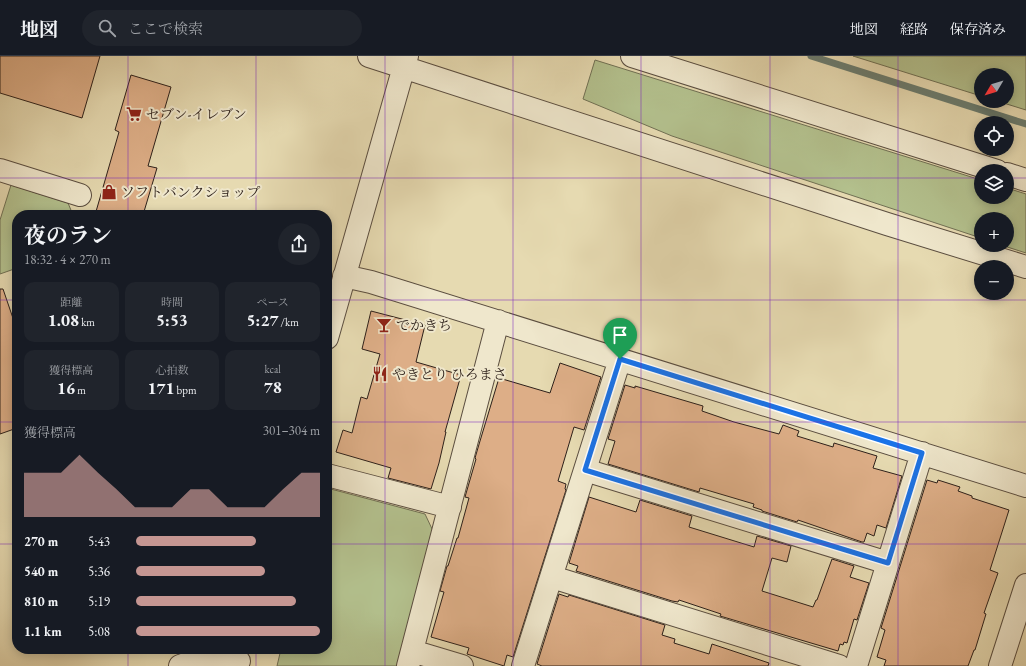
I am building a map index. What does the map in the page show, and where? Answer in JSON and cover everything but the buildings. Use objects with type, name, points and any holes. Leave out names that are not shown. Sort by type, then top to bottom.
[{"type":"street","points":[[369,56],[405,61],[888,224],[1026,267]]},
{"type":"street","points":[[632,56],[975,164]]},
{"type":"street","points":[[332,320],[405,61]]},
{"type":"street","points":[[0,170],[80,195]]},
{"type":"street","points":[[1014,176],[1026,180]]},
{"type":"street","points":[[344,276],[371,282],[498,321],[1026,486]]},
{"type":"street","points":[[462,666],[410,658],[498,321]]},
{"type":"street","points":[[523,666],[620,359]]},
{"type":"street","points":[[856,666],[922,453]]},
{"type":"street","points":[[585,470],[888,563]]},
{"type":"street","points":[[332,476],[450,507]]},
{"type":"street","points":[[552,577],[839,666]]},
{"type":"street","points":[[1000,666],[1026,585]]},
{"type":"street","points":[[180,666],[200,660],[239,658]]},
{"type":"green space","points":[[853,56],[1026,56],[1026,110],[1014,106],[1014,68],[974,68],[974,94]]},
{"type":"green space","points":[[595,60],[974,178],[974,204],[1014,204],[1014,190],[1026,194],[1026,253],[1014,249],[1014,212],[974,212],[974,236],[672,136],[583,99]]},
{"type":"green space","points":[[11,185],[68,203],[71,210],[12,210],[12,270],[0,274],[0,220]]},
{"type":"green space","points":[[332,489],[425,514],[433,531],[397,666],[277,666],[280,654],[332,654]]},
{"type":"waterway","points":[[811,56],[1026,124]]},
{"type":"place","name":"セブン-イレブン","points":[[134,114]]},
{"type":"place","name":"ソフトバンクショップ","points":[[109,192]]},
{"type":"place","name":"でかきち","points":[[384,325]]},
{"type":"place","name":"やきとり ひろまさ","points":[[380,374]]},
{"type":"route","points":[[620,359],[922,453],[888,563],[585,470],[620,359]]}]
